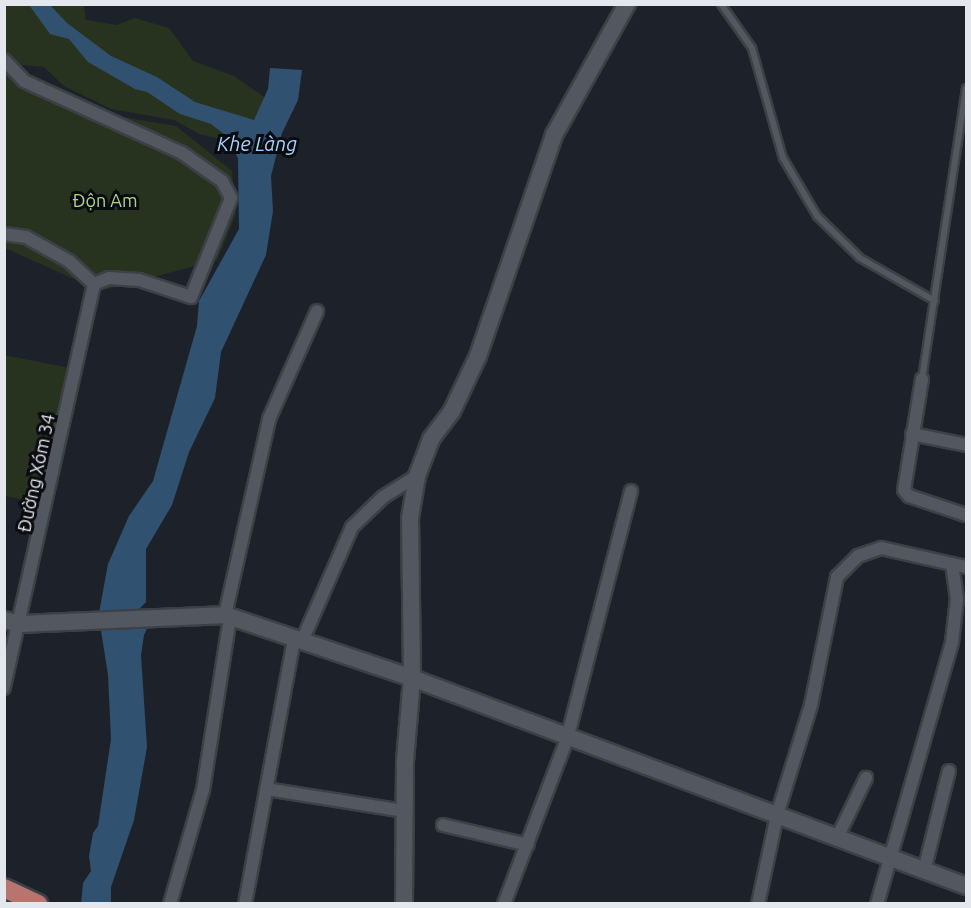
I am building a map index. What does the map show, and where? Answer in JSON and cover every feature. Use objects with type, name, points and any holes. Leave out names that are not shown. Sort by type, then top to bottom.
[{"type":"main road","points":[[4,888],[39,903]]},
{"type":"street","points":[[404,903],[405,812],[412,678],[410,549],[417,476],[431,439],[452,411],[478,356],[554,135],[627,4]]},
{"type":"street","points":[[4,60],[24,81],[182,153],[222,181],[231,198],[190,297],[139,280],[110,278],[94,284],[69,261],[26,237],[4,234]]},
{"type":"street","name":"Đường Xóm 34","points":[[4,688],[22,624],[94,284]]},
{"type":"street","points":[[170,903],[203,790],[227,616],[269,420],[318,311]]},
{"type":"street","points":[[922,379],[912,434],[906,493],[966,515]]},
{"type":"street","points":[[912,434],[966,445]]},
{"type":"street","points":[[245,903],[298,640],[352,527],[383,497],[417,476]]},
{"type":"street","points":[[504,903],[567,739],[631,491]]},
{"type":"street","points":[[758,903],[777,815],[811,705],[834,584],[842,569],[858,556],[881,548],[966,567]]},
{"type":"street","points":[[877,903],[952,642],[957,599],[952,564]]},
{"type":"street","points":[[4,620],[22,624],[99,618],[227,616],[412,678],[567,739],[966,886]]},
{"type":"street","points":[[924,871],[949,771]]},
{"type":"street","points":[[837,838],[866,778]]},
{"type":"street","points":[[267,789],[405,812]]},
{"type":"street","points":[[443,825],[528,845]]},
{"type":"lane","points":[[721,4],[752,48],[783,158],[817,216],[860,258],[935,301]]},
{"type":"lane","points":[[922,379],[966,88]]},
{"type":"green space","points":[[4,5],[84,5],[86,20],[117,25],[135,18],[169,28],[193,61],[234,76],[276,105],[261,182],[228,141],[199,134],[174,120],[111,109],[64,86],[44,67],[22,65],[5,54]]},
{"type":"green space","name":"Độn Am","points":[[5,69],[104,114],[176,126],[232,171],[236,214],[217,260],[108,289],[85,284],[5,248]]},
{"type":"green space","points":[[4,355],[70,368],[41,503],[5,496]]},
{"type":"water","name":"Khe Làng","points":[[29,5],[50,5],[67,23],[111,56],[157,77],[195,102],[254,120],[268,89],[270,68],[302,70],[298,100],[282,133],[271,176],[273,211],[266,255],[221,352],[215,398],[189,452],[172,505],[146,549],[146,602],[135,613],[99,613],[108,564],[129,516],[153,481],[197,326],[199,301],[239,229],[238,158],[224,134],[211,124],[180,114],[147,92],[135,89],[88,62],[69,39],[50,34]]},
{"type":"water","points":[[153,616],[144,635],[141,655],[147,747],[134,820],[111,887],[111,903],[81,904],[83,883],[91,871],[89,856],[93,833],[98,826],[111,739],[108,675],[99,618]]}]
